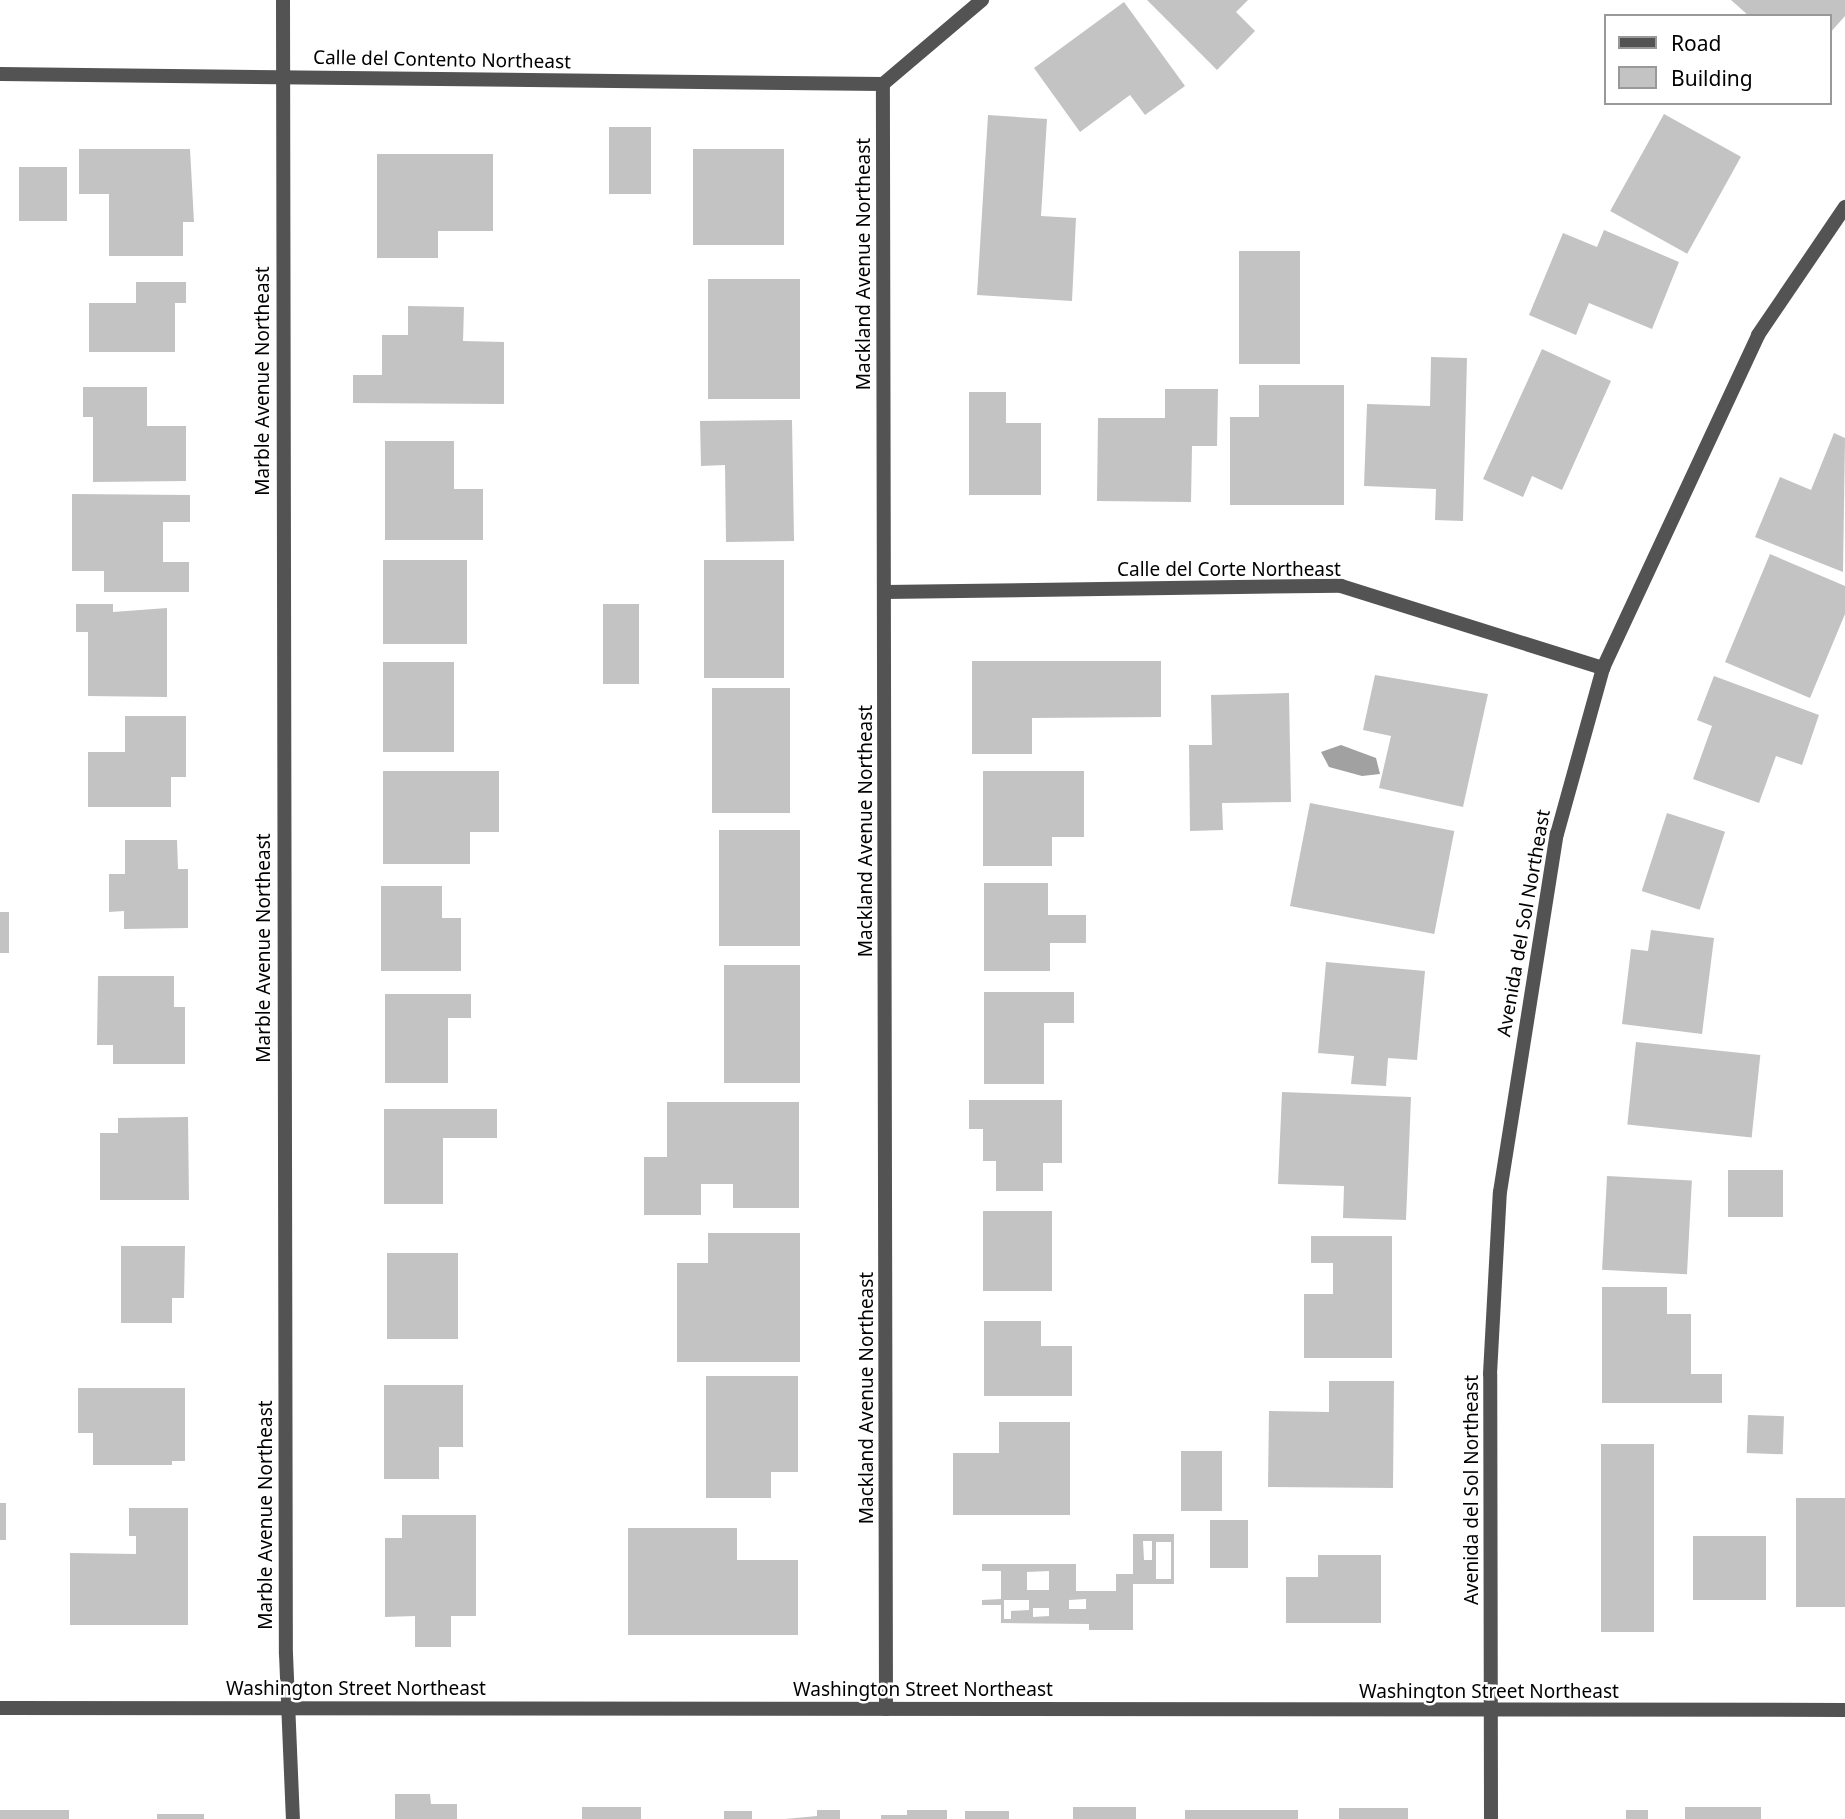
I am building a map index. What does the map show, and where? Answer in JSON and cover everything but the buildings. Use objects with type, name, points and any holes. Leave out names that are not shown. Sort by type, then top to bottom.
[{"type":"street","name":"Marble Avenue Northeast","points":[[283,0],[288,1708],[293,1819]]},
{"type":"street","points":[[883,84],[982,0]]},
{"type":"street","name":"Calle del Contento Northeast","points":[[0,74],[883,84]]},
{"type":"street","name":"Mackland Avenue Northeast","points":[[883,84],[886,1709]]},
{"type":"street","name":"Avenida del Sol Northeast","points":[[1491,1819],[1490,1374],[1500,1192],[1556,834],[1603,668],[1758,335],[1845,207]]},
{"type":"street","name":"Calle del Corte Northeast","points":[[885,592],[1341,586],[1603,668]]},
{"type":"street","name":"Washington Street Northeast","points":[[0,1708],[1845,1710]]},
{"type":"shaded area","points":[[1341,745],[1376,758],[1380,774],[1362,776],[1329,767],[1321,752]]}]
